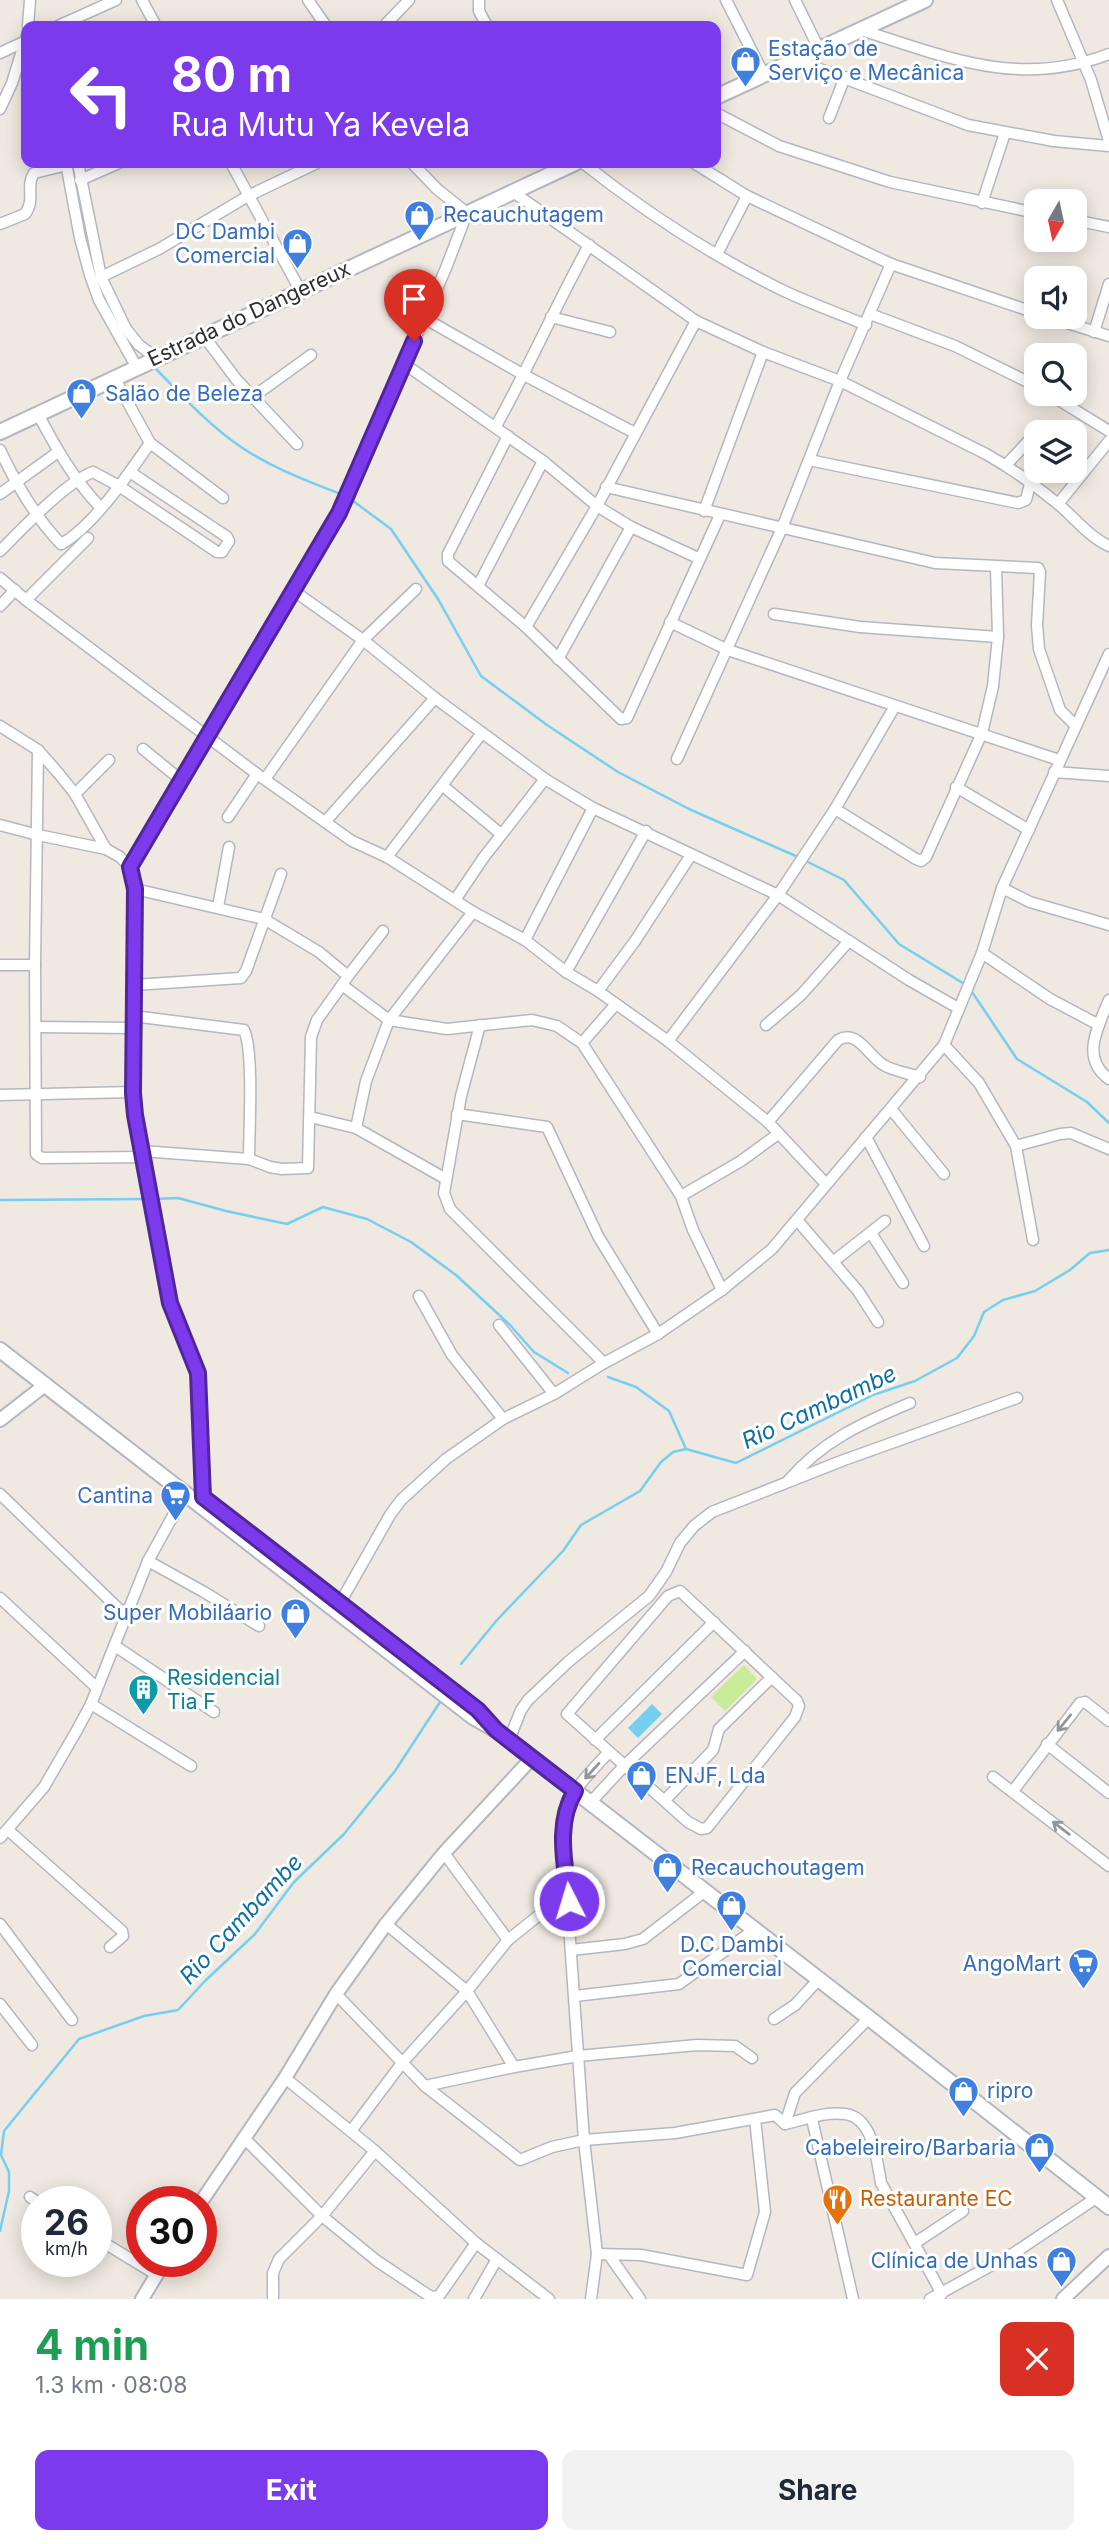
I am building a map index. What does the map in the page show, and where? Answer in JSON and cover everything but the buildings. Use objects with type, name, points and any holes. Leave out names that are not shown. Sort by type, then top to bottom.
[{"type":"main road","points":[[721,95],[925,0]]},
{"type":"main road","name":"Estrada do Dangereux","points":[[0,432],[559,168]]},
{"type":"main road","points":[[0,1338],[340,1603],[496,1730],[1109,2207]]},
{"type":"main road","points":[[0,1350],[185,1494],[418,1668]]},
{"type":"street","points":[[28,21],[30,0]]},
{"type":"street","points":[[69,21],[116,0]]},
{"type":"street","points":[[142,0],[153,21]]},
{"type":"street","points":[[309,0],[323,21]]},
{"type":"street","points":[[392,21],[409,0]]},
{"type":"street","points":[[479,0],[479,11],[484,21]]},
{"type":"street","points":[[726,0],[765,75]]},
{"type":"street","points":[[795,0],[819,49]]},
{"type":"street","points":[[796,60],[968,125],[1005,133],[1109,143],[1084,63],[1057,0]]},
{"type":"street","points":[[861,30],[922,50],[1003,69],[1033,71],[1084,63],[1109,54]]},
{"type":"street","points":[[0,53],[21,42]]},
{"type":"street","points":[[0,108],[21,55]]},
{"type":"street","points":[[829,118],[845,77]]},
{"type":"street","points":[[721,116],[779,146],[890,182],[1024,211]]},
{"type":"street","points":[[982,203],[1005,133]]},
{"type":"street","points":[[0,224],[26,214],[31,203],[30,180],[34,173],[54,168]]},
{"type":"street","points":[[71,168],[90,275],[99,300],[147,361]]},
{"type":"street","points":[[72,168],[80,180],[101,277],[126,329],[147,361]]},
{"type":"street","points":[[80,180],[108,168]]},
{"type":"street","points":[[234,168],[300,290]]},
{"type":"street","points":[[101,277],[159,249],[248,196],[307,168]]},
{"type":"street","points":[[130,867],[339,513],[424,318],[467,213],[437,189],[417,168]]},
{"type":"street","points":[[590,168],[663,223],[717,254],[782,290],[866,325]]},
{"type":"street","points":[[702,168],[747,196],[891,264],[1024,309]]},
{"type":"street","points":[[513,192],[696,321],[763,352],[840,381],[1006,466],[1058,504],[1095,538],[1109,546]]},
{"type":"street","points":[[717,254],[747,196]]},
{"type":"street","points":[[1087,223],[1109,227]]},
{"type":"street","points":[[496,426],[589,245]]},
{"type":"street","points":[[677,759],[782,528],[840,381],[891,264]]},
{"type":"street","points":[[1094,332],[1109,284]]},
{"type":"street","points":[[870,314],[955,346],[1024,380]]},
{"type":"street","points":[[551,317],[610,332]]},
{"type":"street","points":[[424,318],[524,375],[635,433]]},
{"type":"street","points":[[526,627],[597,506],[696,321]]},
{"type":"street","points":[[1085,329],[1109,336]]},
{"type":"street","points":[[203,335],[236,379],[297,444]]},
{"type":"street","points":[[704,511],[763,352]]},
{"type":"street","points":[[253,397],[311,355]]},
{"type":"street","points":[[403,363],[496,426],[597,506],[631,527],[698,558]]},
{"type":"street","points":[[114,377],[150,443],[223,498]]},
{"type":"street","points":[[1068,406],[1109,431]]},
{"type":"street","points":[[38,414],[58,452],[101,508]]},
{"type":"street","points":[[508,436],[447,558],[526,627],[624,720],[628,718],[698,558],[720,515]]},
{"type":"street","points":[[1058,504],[1109,441]]},
{"type":"street","points":[[0,450],[36,515],[61,544],[101,508],[150,443]]},
{"type":"street","points":[[1006,466],[1024,446]]},
{"type":"street","points":[[0,494],[58,452]]},
{"type":"street","points":[[809,460],[1018,503],[1026,500],[1030,484]]},
{"type":"street","points":[[478,586],[543,461]]},
{"type":"street","points":[[0,551],[36,515],[93,472],[119,486],[217,552],[222,552],[229,541],[227,537],[130,472]]},
{"type":"street","points":[[606,487],[934,563],[1038,568],[1041,572],[1037,625],[1039,649],[1060,710],[1075,725]]},
{"type":"street","points":[[558,659],[631,527]]},
{"type":"street","points":[[26,600],[88,538]]},
{"type":"street","points":[[835,809],[921,861],[926,857],[982,733],[993,685],[998,638],[996,567]]},
{"type":"street","points":[[0,578],[261,777],[352,841],[387,858],[473,912],[525,940],[566,972],[598,991],[668,1041],[768,1122],[826,1184]]},
{"type":"street","points":[[229,817],[363,640],[416,589]]},
{"type":"street","points":[[0,606],[15,590]]},
{"type":"street","points":[[294,591],[363,640],[435,698],[545,779],[593,807],[778,895],[909,980],[958,1008]]},
{"type":"street","points":[[774,614],[860,627],[998,638]]},
{"type":"street","points":[[670,622],[728,650],[1059,760]]},
{"type":"street","points":[[340,1603],[401,1500],[446,1459],[503,1419],[554,1394],[658,1334],[722,1290],[772,1249],[920,1077],[944,1045],[982,953],[1002,888],[1109,654]]},
{"type":"street","points":[[326,822],[435,698]]},
{"type":"street","points":[[668,1041],[778,895],[835,809],[895,706]]},
{"type":"street","points":[[0,726],[38,750],[75,794],[106,849]]},
{"type":"street","points":[[387,858],[482,733]]},
{"type":"street","points":[[143,749],[181,781]]},
{"type":"street","points":[[38,750],[35,965],[38,1157],[143,1154],[249,1159],[270,1167],[303,1170],[308,1168],[312,1037],[317,1020],[383,931]]},
{"type":"street","points":[[75,794],[109,760]]},
{"type":"street","points":[[1054,772],[1109,776]]},
{"type":"street","points":[[456,900],[501,834],[545,779]]},
{"type":"street","points":[[443,786],[501,834]]},
{"type":"street","points":[[956,787],[1029,830]]},
{"type":"street","points":[[525,940],[593,807]]},
{"type":"street","points":[[0,825],[106,849],[130,867],[135,889],[133,1093],[170,1303],[198,1373],[203,1497]]},
{"type":"street","points":[[566,972],[646,831]]},
{"type":"street","points":[[218,907],[229,847]]},
{"type":"street","points":[[598,991],[635,942],[691,855]]},
{"type":"street","points":[[134,985],[241,978],[246,971],[281,874]]},
{"type":"street","points":[[1002,888],[1030,902],[1109,925]]},
{"type":"street","points":[[135,889],[264,919],[319,952],[389,1020],[447,1029],[533,1020],[557,1026],[582,1043],[681,1196],[693,1230],[722,1290]]},
{"type":"street","points":[[356,1128],[366,1081],[389,1020],[473,912]]},
{"type":"street","points":[[766,1025],[800,995],[849,941]]},
{"type":"street","points":[[982,953],[1050,999],[1099,1025]]},
{"type":"street","points":[[0,965],[35,965]]},
{"type":"street","points":[[1109,1000],[1093,1049],[1093,1060],[1098,1071],[1109,1079]]},
{"type":"street","points":[[582,1043],[616,1004]]},
{"type":"street","points":[[133,1016],[244,1030],[248,1041],[249,1159]]},
{"type":"street","points":[[480,1025],[457,1114],[444,1193],[450,1209],[604,1363]]},
{"type":"street","points":[[37,1027],[133,1028]]},
{"type":"street","points":[[768,1122],[838,1040],[844,1037],[853,1037],[882,1065],[920,1077]]},
{"type":"street","points":[[944,1045],[979,1083],[1016,1146],[1033,1240]]},
{"type":"street","points":[[0,1095],[133,1093]]},
{"type":"street","points":[[891,1109],[944,1174]]},
{"type":"street","points":[[457,1114],[547,1127],[598,1236],[658,1334]]},
{"type":"street","points":[[310,1117],[356,1128],[446,1179]]},
{"type":"street","points":[[1016,1146],[1071,1133],[1109,1149]]},
{"type":"street","points":[[681,1196],[778,1134]]},
{"type":"street","points":[[866,1137],[925,1246]]},
{"type":"street","points":[[797,1220],[834,1261],[878,1322]]},
{"type":"street","points":[[834,1261],[885,1222]]},
{"type":"street","points":[[871,1233],[903,1283]]},
{"type":"street","points":[[419,1296],[452,1355],[503,1419]]},
{"type":"street","points":[[499,1325],[554,1394]]},
{"type":"street","points":[[0,1420],[46,1385]]},
{"type":"street","points":[[509,1740],[521,1710],[535,1692],[649,1596],[659,1585],[680,1543],[694,1526],[712,1512],[844,1460],[1017,1398]]},
{"type":"street","points":[[787,1483],[822,1448],[856,1426],[910,1404]]},
{"type":"street","points":[[0,1494],[125,1615]]},
{"type":"street","points":[[0,1838],[44,1787],[91,1704],[148,1561],[185,1494]]},
{"type":"street","points":[[148,1561],[260,1626]]},
{"type":"street","points":[[680,1591],[745,1651],[797,1700],[799,1712],[711,1826],[701,1829],[695,1826],[595,1740],[567,1712],[668,1596],[680,1591]]},
{"type":"street","points":[[0,1598],[97,1688]]},
{"type":"street","points":[[595,1740],[714,1622]]},
{"type":"street","points":[[115,1646],[214,1712]]},
{"type":"street","points":[[590,1802],[745,1651]]},
{"type":"street","points":[[665,1800],[713,1750],[719,1729],[772,1677]]},
{"type":"street","points":[[1013,1791],[1082,1702],[1109,1721]]},
{"type":"street","points":[[91,1704],[191,1766]]},
{"type":"street","points":[[1047,1744],[1109,1793]]},
{"type":"street","points":[[591,2299],[597,2254],[584,2140],[562,1826],[567,1804],[575,1791],[609,1752]]},
{"type":"street","points":[[212,2186],[285,2078],[336,1994],[386,1924],[444,1853],[532,1758]]},
{"type":"street","points":[[993,1777],[1109,1866]]},
{"type":"street","points":[[8,1830],[122,1931],[123,1936],[110,1947]]},
{"type":"street","points":[[444,1853],[508,1940]]},
{"type":"street","points":[[571,1950],[625,1944],[643,1939],[705,1891]]},
{"type":"street","points":[[351,2131],[402,2063],[467,1991],[508,1940],[538,1916],[569,1901]]},
{"type":"street","points":[[0,1924],[72,2020]]},
{"type":"street","points":[[386,1924],[467,1991],[514,2067]]},
{"type":"street","points":[[575,1996],[680,1984],[755,1929]]},
{"type":"street","points":[[775,2019],[795,2005],[819,1979]]},
{"type":"street","points":[[336,1994],[425,2086],[520,2160],[552,2147],[584,2140],[675,2133],[775,2115],[785,2124]]},
{"type":"street","points":[[0,2004],[32,2045]]},
{"type":"street","points":[[785,2124],[795,2093],[869,2018]]},
{"type":"street","points":[[425,2086],[578,2056],[717,2044],[735,2046],[752,2058]]},
{"type":"street","points":[[285,2078],[375,2151],[476,2243],[549,2299]]},
{"type":"street","points":[[785,2124],[828,2114],[848,2114],[865,2128],[879,2163],[881,2183],[942,2294]]},
{"type":"street","points":[[597,2254],[641,2255],[747,2275],[765,2212],[755,2119]]},
{"type":"street","points":[[812,2119],[853,2299]]},
{"type":"street","points":[[244,2138],[322,2216],[377,2261],[436,2298],[476,2243]]},
{"type":"street","points":[[273,2299],[273,2273],[279,2259],[322,2216],[375,2151]]},
{"type":"street","points":[[930,2299],[1014,2253],[1096,2198]]},
{"type":"street","points":[[915,2243],[963,2211]]},
{"type":"street","points":[[609,2255],[640,2299]]},
{"type":"street","points":[[1063,2299],[1109,2256]]},
{"type":"street","points":[[474,2299],[497,2259]]},
{"type":"street","points":[[142,2299],[156,2277]]},
{"type":"green space","points":[[744,1665],[757,1679],[725,1711],[711,1697]]},
{"type":"water","points":[[652,1704],[662,1714],[638,1738],[628,1728]]},
{"type":"waterway","points":[[81,204],[85,222]]},
{"type":"waterway","points":[[100,286],[115,318]]},
{"type":"waterway","points":[[154,367],[206,419],[241,447],[278,468],[343,495]]},
{"type":"waterway","points":[[349,498],[391,529],[438,599],[481,676],[547,725],[618,772],[689,809],[798,857]]},
{"type":"waterway","points":[[804,860],[844,880],[899,944],[966,985]]},
{"type":"waterway","points":[[970,989],[1017,1059],[1087,1102],[1109,1123]]},
{"type":"waterway","points":[[154,1199],[178,1198],[287,1224],[323,1207],[367,1219],[411,1242],[456,1275],[510,1325],[534,1352],[568,1373]]},
{"type":"waterway","points":[[0,1200],[147,1199]]},
{"type":"waterway","name":"Rio Cambambe","points":[[461,1664],[497,1620],[563,1551],[581,1525],[640,1491],[661,1462],[673,1452],[686,1449],[736,1463],[873,1395],[915,1381],[957,1358],[974,1336],[984,1312],[1003,1300],[1035,1291],[1070,1270],[1090,1253],[1109,1250]]},
{"type":"waterway","points":[[608,1377],[636,1387],[669,1411],[686,1449]]},
{"type":"waterway","name":"Rio Cambambe","points":[[0,2231],[9,2191],[9,2172],[1,2155],[4,2131],[79,2039],[144,2016],[178,2010],[255,1934],[294,1882],[344,1834],[395,1771],[442,1699]]},
{"type":"place","name":"Estação de Serviço e Mecânica","points":[[745,88]]},
{"type":"place","name":"Recauchutagem","points":[[420,242]]},
{"type":"place","name":"DC Dambi Comercial","points":[[298,271]]},
{"type":"place","name":"Salão de Beleza","points":[[82,421]]},
{"type":"place","name":"Cantina","points":[[176,1523]]},
{"type":"place","name":"Super Mobiláario","points":[[295,1640]]},
{"type":"place","name":"Residencial Tia F","points":[[144,1717]]},
{"type":"place","name":"ENJF, Lda","points":[[642,1803]]},
{"type":"place","name":"Recauchoutagem","points":[[668,1895]]},
{"type":"place","name":"D.C Dambi Comercial","points":[[732,1932]]},
{"type":"place","name":"AngoMart","points":[[1084,1991]]},
{"type":"place","name":"ripro","points":[[964,2118]]},
{"type":"place","name":"Cabeleireiro/Barbaria","points":[[1039,2175]]},
{"type":"place","name":"Restaurante EC","points":[[837,2226]]},
{"type":"place","name":"Clínica de Unhas","points":[[1061,2288]]},
{"type":"route","points":[[414,341],[339,513],[130,867],[135,889],[135,1115],[170,1303],[198,1373],[197,1401],[203,1497],[478,1710],[496,1730],[575,1791],[564,1812],[562,1826],[569,1901]]}]
